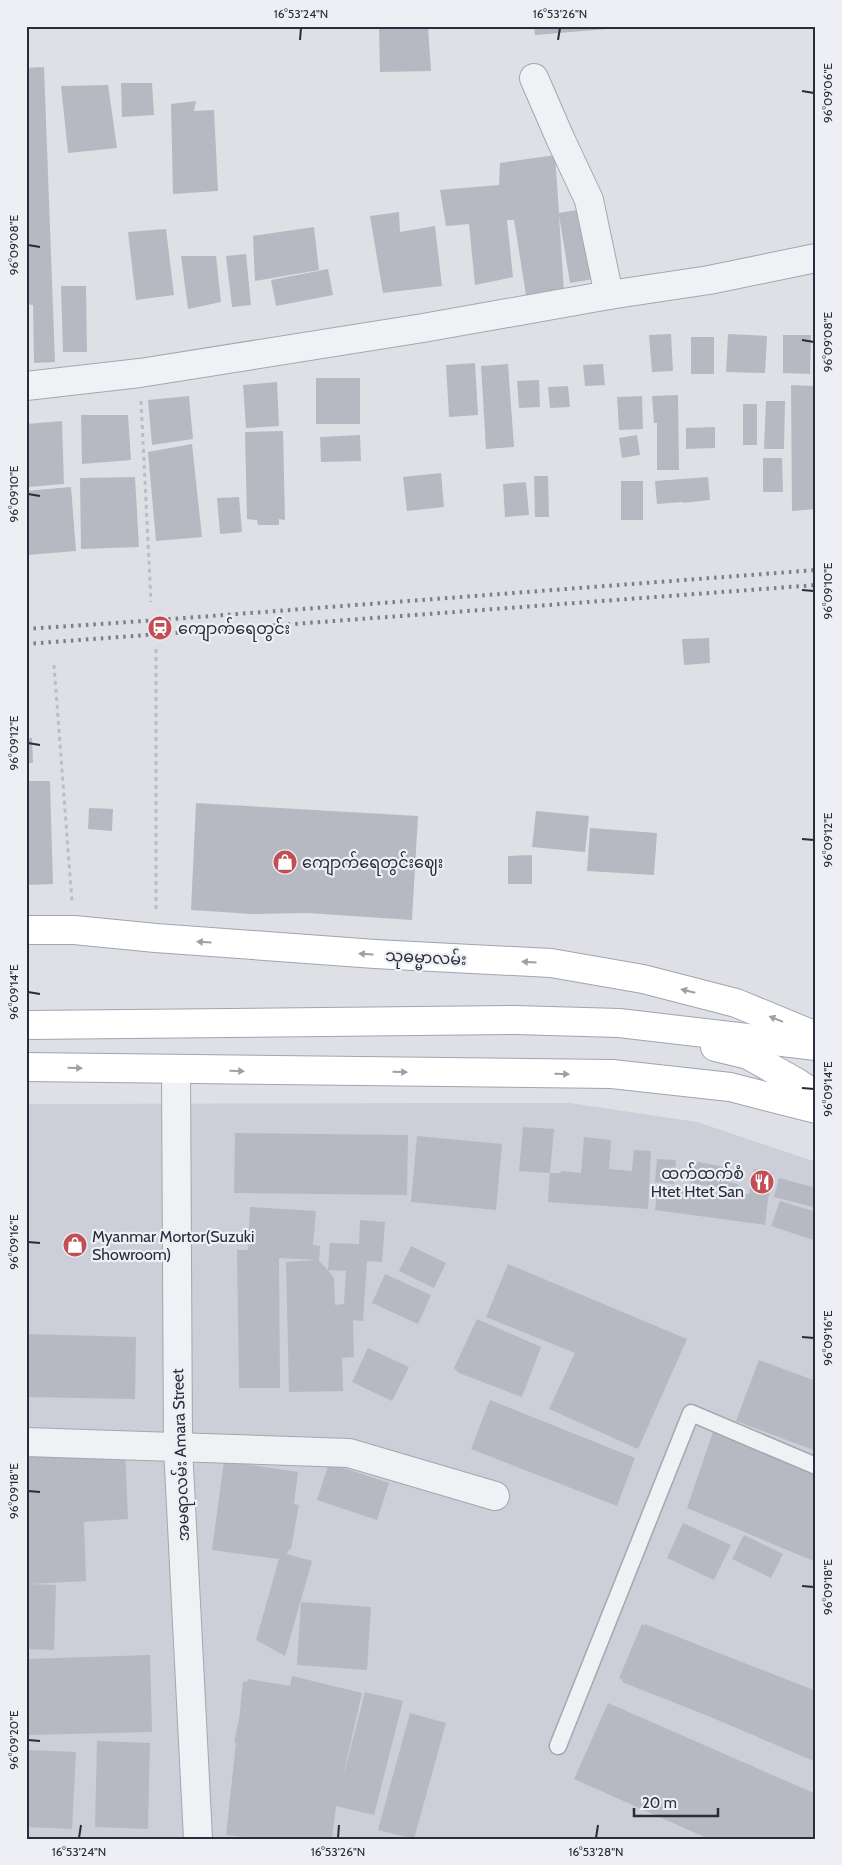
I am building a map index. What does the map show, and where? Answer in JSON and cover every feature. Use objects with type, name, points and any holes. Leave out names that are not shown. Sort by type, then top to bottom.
[{"type":"main road","name":"သုဓမ္မာလမ်း","points":[[26,930],[74,930],[375,954],[550,963],[643,979],[736,1003],[816,1036]]},
{"type":"main road","points":[[26,1024],[505,1020],[619,1023],[816,1046]]},
{"type":"main road","points":[[619,1023],[748,1056],[816,1095]]},
{"type":"main road","points":[[26,1067],[612,1074],[730,1087],[816,1109]]},
{"type":"street","points":[[534,78],[589,200],[609,295]]},
{"type":"street","points":[[26,386],[140,373],[423,328],[609,295],[709,280],[816,258]]},
{"type":"street","name":"အမရာလမ်း Amara Street","points":[[176,1070],[178,1447],[198,1839]]},
{"type":"street","points":[[26,1442],[349,1452],[495,1496]]},
{"type":"lane","points":[[558,1746],[691,1413],[816,1466]]},
{"type":"path","points":[[140,373],[151,602]]},
{"type":"path","points":[[156,648],[156,938]]},
{"type":"path","points":[[54,665],[74,930]]},
{"type":"shaded area","points":[[570,1103],[697,1122],[816,1162],[816,1839],[26,1839],[26,1104]]},
{"type":"building","points":[[379,26],[428,26],[431,71],[380,72]]},
{"type":"building","points":[[534,26],[606,26],[607,29],[535,35]]},
{"type":"building","points":[[44,67],[55,362],[34,363],[33,305],[26,304],[26,68]]},
{"type":"building","points":[[121,83],[152,83],[154,115],[122,117]]},
{"type":"building","points":[[108,85],[117,148],[68,153],[61,86]]},
{"type":"building","points":[[196,101],[194,111],[214,110],[218,191],[173,194],[171,104]]},
{"type":"building","points":[[555,155],[559,213],[582,209],[594,279],[570,283],[559,215],[564,292],[527,301],[514,220],[507,220],[513,277],[475,285],[469,224],[446,226],[440,190],[499,185],[500,163]]},
{"type":"building","points":[[399,212],[400,232],[435,226],[442,286],[383,293],[370,216]]},
{"type":"building","points":[[314,227],[319,270],[255,281],[253,236]]},
{"type":"building","points":[[166,229],[174,295],[136,300],[128,232]]},
{"type":"building","points":[[246,254],[251,305],[232,307],[226,256]]},
{"type":"building","points":[[181,256],[216,256],[221,302],[188,309]]},
{"type":"building","points":[[328,269],[333,295],[276,306],[271,280]]},
{"type":"building","points":[[61,286],[86,286],[87,352],[63,352]]},
{"type":"building","points":[[671,334],[673,371],[652,372],[649,335]]},
{"type":"building","points":[[728,334],[767,336],[765,373],[726,372]]},
{"type":"building","points":[[783,335],[811,335],[810,374],[783,373]]},
{"type":"building","points":[[691,337],[714,337],[714,374],[691,374]]},
{"type":"building","points":[[475,363],[478,415],[449,417],[446,365]]},
{"type":"building","points":[[508,364],[514,447],[486,449],[481,366]]},
{"type":"building","points":[[603,364],[605,385],[585,386],[583,365]]},
{"type":"building","points":[[316,378],[360,378],[360,424],[316,424]]},
{"type":"building","points":[[539,380],[540,407],[519,408],[517,381]]},
{"type":"building","points":[[277,382],[279,426],[246,428],[243,385]]},
{"type":"building","points":[[791,385],[816,386],[816,509],[792,511]]},
{"type":"building","points":[[568,386],[570,407],[550,408],[548,387]]},
{"type":"building","points":[[678,395],[679,470],[657,470],[657,423],[654,423],[652,396]]},
{"type":"building","points":[[189,396],[193,439],[152,445],[148,400]]},
{"type":"building","points":[[642,396],[643,429],[619,430],[617,397]]},
{"type":"building","points":[[766,401],[785,401],[784,449],[764,449]]},
{"type":"building","points":[[743,404],[757,404],[757,445],[743,445]]},
{"type":"building","points":[[81,415],[128,415],[131,460],[82,464]]},
{"type":"building","points":[[62,421],[64,484],[28,487],[26,424]]},
{"type":"building","points":[[715,427],[715,448],[686,449],[686,428]]},
{"type":"building","points":[[283,431],[285,520],[279,519],[279,525],[258,525],[257,520],[247,519],[245,432]]},
{"type":"building","points":[[360,435],[361,461],[321,462],[320,437]]},
{"type":"building","points":[[637,435],[640,455],[622,458],[619,438]]},
{"type":"building","points":[[192,444],[202,537],[156,541],[148,452]]},
{"type":"building","points":[[763,458],[782,458],[783,492],[763,492]]},
{"type":"building","points":[[441,473],[444,507],[407,511],[403,477]]},
{"type":"building","points":[[534,476],[548,476],[549,517],[535,517]]},
{"type":"building","points":[[135,477],[139,547],[81,549],[80,478]]},
{"type":"building","points":[[708,477],[710,500],[657,504],[655,481]]},
{"type":"building","points":[[621,481],[643,481],[643,520],[621,520]]},
{"type":"building","points":[[526,482],[529,515],[505,517],[503,484]]},
{"type":"building","points":[[71,487],[76,551],[28,555],[26,544],[26,491]]},
{"type":"building","points":[[239,497],[242,532],[220,534],[217,498]]},
{"type":"building","points":[[709,638],[710,663],[684,665],[682,639]]},
{"type":"building","points":[[26,738],[32,738],[33,763],[26,763]]},
{"type":"building","points":[[26,781],[50,781],[53,884],[26,885]]},
{"type":"building","points":[[196,803],[418,816],[412,920],[307,913],[252,914],[191,910]]},
{"type":"building","points":[[89,808],[113,809],[112,831],[88,829]]},
{"type":"building","points":[[536,811],[589,816],[585,852],[532,847]]},
{"type":"building","points":[[590,828],[657,833],[654,875],[587,871]]},
{"type":"building","points":[[532,855],[532,884],[508,884],[508,856]]},
{"type":"building","points":[[523,1127],[554,1129],[550,1173],[519,1171]]},
{"type":"building","points":[[235,1133],[408,1135],[407,1195],[234,1193]]},
{"type":"building","points":[[417,1136],[502,1144],[496,1210],[411,1202]]},
{"type":"building","points":[[584,1137],[611,1140],[609,1169],[632,1171],[634,1150],[651,1151],[648,1209],[548,1202],[550,1173],[561,1173],[561,1171],[581,1173]]},
{"type":"building","points":[[657,1159],[676,1160],[674,1184],[655,1182]]},
{"type":"building","points":[[693,1161],[730,1168],[728,1182],[738,1184],[738,1191],[690,1183]]},
{"type":"building","points":[[754,1169],[773,1173],[765,1225],[655,1210],[658,1186],[734,1195],[749,1194]]},
{"type":"building","points":[[779,1178],[816,1188],[813,1207],[774,1197]]},
{"type":"building","points":[[780,1201],[816,1212],[816,1241],[771,1226]]},
{"type":"building","points":[[250,1207],[316,1211],[313,1245],[320,1246],[319,1261],[328,1270],[330,1243],[359,1244],[360,1220],[385,1222],[382,1262],[367,1261],[363,1321],[353,1320],[354,1357],[342,1358],[343,1391],[289,1392],[286,1262],[317,1260],[279,1258],[280,1388],[239,1388],[237,1250],[248,1250]],"holes":[[[328,1270],[346,1271],[344,1304],[335,1305],[334,1278]]]},
{"type":"building","points":[[411,1246],[446,1263],[434,1288],[399,1271]]},
{"type":"building","points":[[508,1264],[687,1339],[638,1449],[549,1409],[575,1353],[486,1317]]},
{"type":"building","points":[[385,1274],[431,1295],[418,1324],[372,1303]]},
{"type":"building","points":[[477,1319],[541,1347],[522,1397],[459,1373],[454,1368]]},
{"type":"building","points":[[26,1334],[136,1337],[135,1399],[26,1397]]},
{"type":"building","points":[[368,1348],[409,1367],[392,1401],[352,1382]]},
{"type":"building","points":[[759,1360],[816,1381],[816,1451],[736,1421]]},
{"type":"building","points":[[490,1400],[635,1458],[617,1506],[471,1449]]},
{"type":"building","points":[[713,1432],[816,1474],[816,1562],[687,1508]]},
{"type":"building","points":[[125,1446],[128,1519],[84,1522],[86,1581],[30,1584],[56,1585],[54,1650],[26,1649],[26,1450]]},
{"type":"building","points":[[224,1461],[298,1472],[294,1504],[299,1505],[291,1549],[287,1554],[312,1561],[285,1656],[256,1640],[279,1559],[212,1550]]},
{"type":"building","points":[[329,1463],[389,1483],[377,1520],[317,1500]]},
{"type":"building","points":[[683,1523],[731,1545],[714,1580],[667,1558]]},
{"type":"building","points":[[744,1535],[783,1554],[771,1578],[732,1559]]},
{"type":"building","points":[[301,1602],[371,1607],[367,1670],[297,1665]]},
{"type":"building","points":[[642,1624],[816,1691],[816,1762],[622,1682],[623,1680],[619,1678]]},
{"type":"building","points":[[150,1655],[152,1732],[26,1735],[26,1659]]},
{"type":"building","points":[[292,1676],[362,1693],[341,1785],[365,1692],[403,1701],[374,1815],[336,1806],[332,1839],[264,1839],[226,1835],[236,1743],[234,1743],[239,1720],[243,1681],[247,1682],[248,1679],[290,1686]]},
{"type":"building","points":[[608,1703],[816,1794],[816,1839],[709,1839],[574,1779]]},
{"type":"building","points":[[410,1713],[446,1723],[414,1839],[378,1830]]},
{"type":"building","points":[[97,1741],[150,1743],[148,1829],[95,1827]]},
{"type":"building","points":[[26,1750],[76,1752],[72,1829],[26,1827]]},
{"type":"railway","points":[[26,629],[816,570]]},
{"type":"railway","points":[[26,644],[816,585]]},
{"type":"place","name":"ကျောက်ရေတွင်း","points":[[160,628]]},
{"type":"place","name":"ကျောက်ရေတွင်းဈေး","points":[[285,862]]},
{"type":"place","name":"ထက်ထက်စံ Htet Htet San","points":[[762,1182]]},
{"type":"place","name":"Myanmar Mortor(Suzuki Showroom)","points":[[75,1245]]}]
